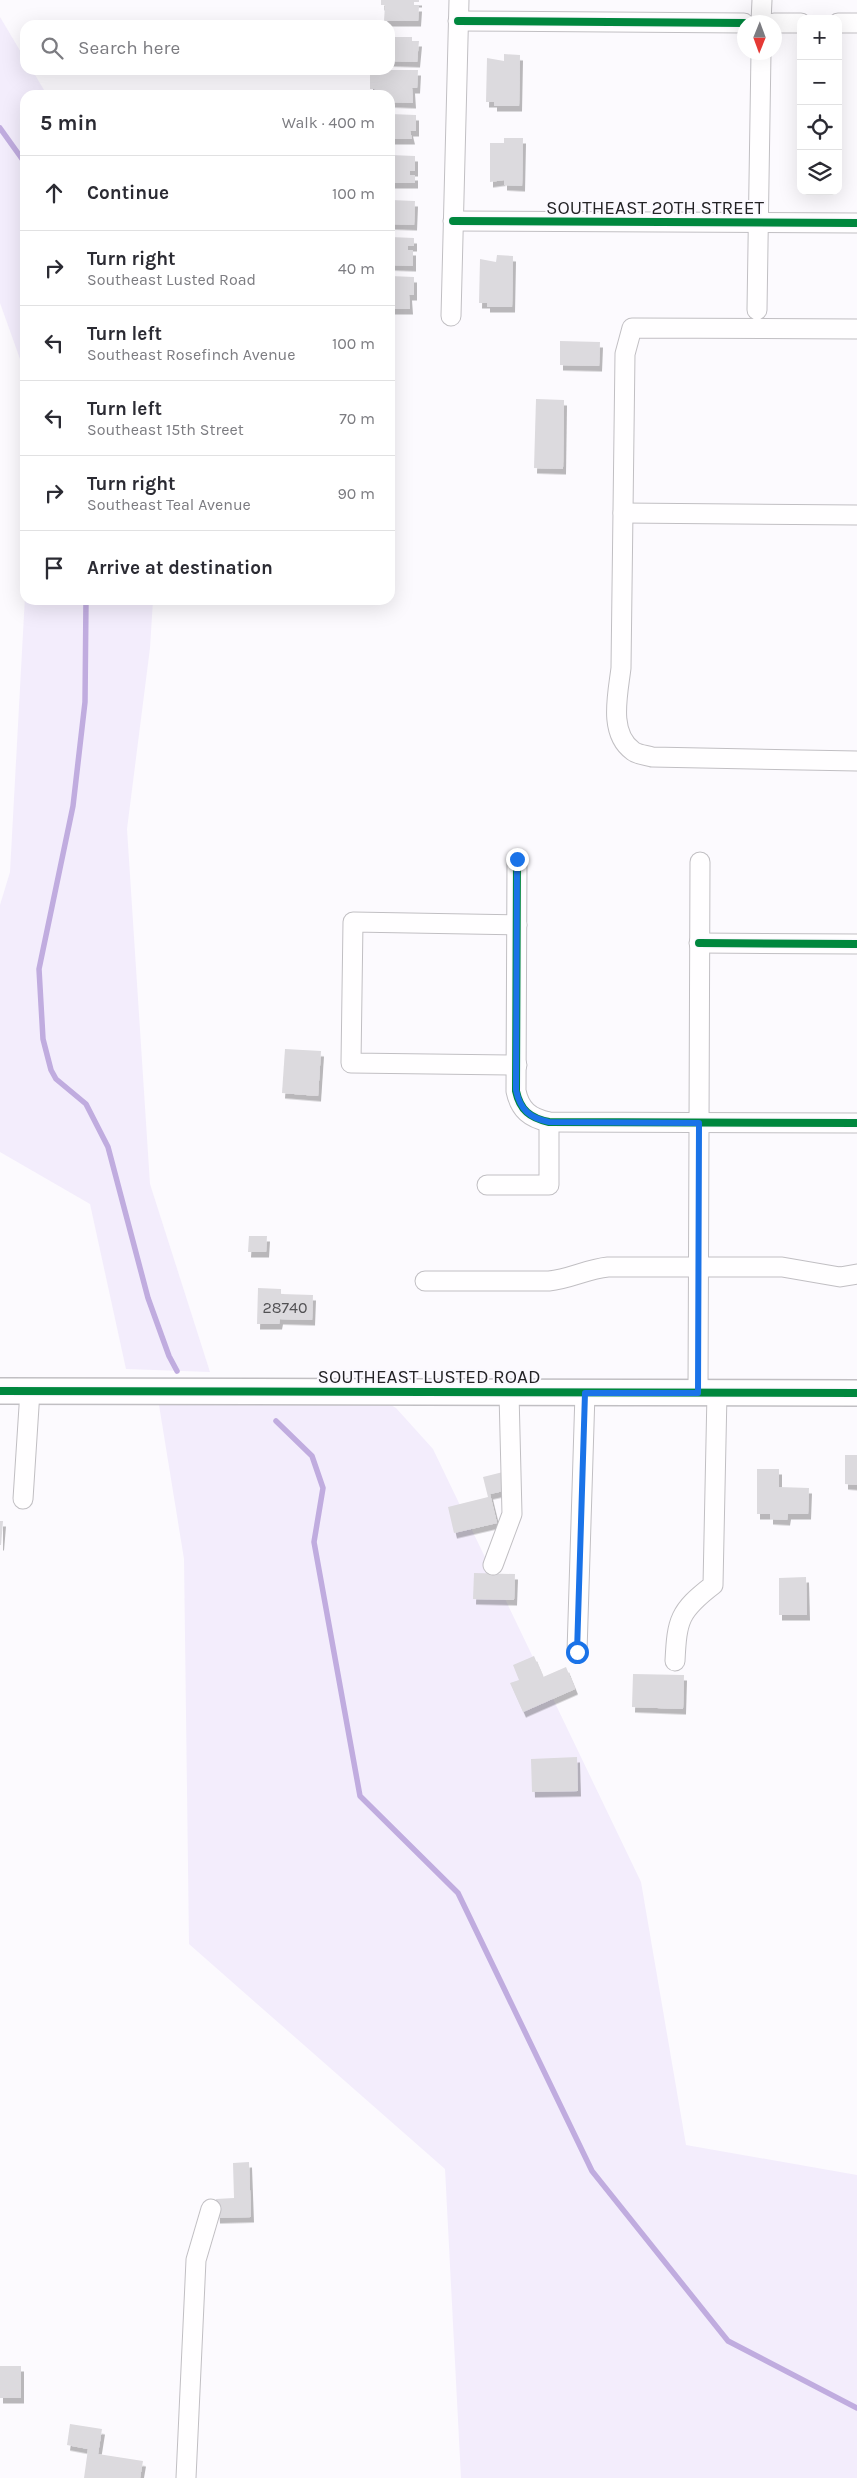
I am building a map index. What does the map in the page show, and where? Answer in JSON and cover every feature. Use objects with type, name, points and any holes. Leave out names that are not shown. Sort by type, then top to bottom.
[{"type":"main road","name":"SOUTHEAST LUSTED ROAD","points":[[0,1391],[857,1393]]},
{"type":"street","points":[[451,316],[459,0]]},
{"type":"street","points":[[761,15],[762,0]]},
{"type":"street","points":[[458,21],[737,23]]},
{"type":"street","points":[[782,23],[797,23]]},
{"type":"street","points":[[842,23],[857,23]]},
{"type":"street","points":[[756,310],[761,60]]},
{"type":"street","name":"SOUTHEAST 20TH STREET","points":[[454,221],[857,223]]},
{"type":"street","points":[[857,329],[632,328],[625,354],[620,668],[617,706],[618,725],[623,742],[634,752],[652,757],[857,761]]},
{"type":"street","points":[[623,513],[857,515]]},
{"type":"street","points":[[517,859],[518,1100],[526,1113],[540,1119],[699,1123],[857,1123]]},
{"type":"street","points":[[675,1661],[676,1628],[689,1603],[712,1585],[708,1393],[699,1267],[700,862]]},
{"type":"street","points":[[517,925],[353,922],[351,1063],[517,1065]]},
{"type":"street","points":[[700,943],[857,944]]},
{"type":"street","points":[[487,1185],[549,1185],[540,1119]]},
{"type":"street","points":[[425,1281],[549,1281],[564,1279],[592,1268],[608,1267],[782,1267],[840,1277],[857,1274]]},
{"type":"street","points":[[24,1500],[30,1391]]},
{"type":"street","points":[[493,1565],[512,1514],[509,1393]]},
{"type":"street","points":[[577,1652],[585,1393]]},
{"type":"street","points":[[186,2478],[196,2260],[211,2208]]},
{"type":"shaded area","points":[[0,17],[20,51],[20,75],[35,75],[44,90],[20,90],[20,359],[0,303]]},
{"type":"shaded area","points":[[25,605],[153,605],[150,648],[127,829],[150,1184],[210,1372],[126,1369],[90,1204],[0,1152],[0,905],[10,872]]},
{"type":"shaded area","points":[[389,1404],[396,1408],[433,1449],[641,1882],[686,2145],[857,2175],[857,2478],[461,2478],[445,2169],[189,1944],[184,1559],[159,1405]]},
{"type":"building","points":[[381,0],[419,0],[419,2],[414,2],[414,6],[419,6],[418,21],[384,20],[385,5],[381,5]]},
{"type":"building","points":[[395,37],[412,37],[412,41],[419,41],[417,62],[395,61]]},
{"type":"building","points":[[504,54],[520,55],[519,106],[494,106],[494,102],[486,102],[487,58],[504,61]]},
{"type":"building","points":[[395,70],[418,70],[417,88],[412,88],[413,103],[395,102],[395,90],[370,89],[370,75],[395,75]]},
{"type":"building","points":[[395,114],[416,115],[416,131],[410,131],[412,139],[395,139]]},
{"type":"building","points":[[504,138],[523,138],[522,186],[504,185],[504,180],[490,182],[490,143],[504,143]]},
{"type":"building","points":[[395,155],[415,156],[415,171],[410,171],[410,175],[415,175],[415,183],[395,183]]},
{"type":"building","points":[[395,200],[415,201],[414,225],[395,224]]},
{"type":"building","points":[[395,237],[414,238],[414,246],[408,246],[408,250],[413,250],[413,266],[395,265]]},
{"type":"building","points":[[497,255],[513,256],[512,307],[487,307],[487,303],[479,303],[480,259],[496,262]]},
{"type":"building","points":[[395,276],[414,277],[414,295],[409,295],[410,309],[395,309]]},
{"type":"building","points":[[560,341],[600,342],[599,366],[560,365]]},
{"type":"building","points":[[536,399],[564,400],[563,469],[534,468]]},
{"type":"building","points":[[285,1049],[321,1051],[318,1096],[282,1093]]},
{"type":"building","points":[[249,1236],[267,1236],[266,1252],[248,1252]]},
{"type":"building","points":[[258,1288],[281,1289],[281,1294],[313,1295],[312,1320],[280,1319],[279,1324],[257,1324]]},
{"type":"building","points":[[845,1455],[857,1455],[857,1485],[845,1484]]},
{"type":"building","points":[[757,1469],[779,1469],[779,1487],[809,1488],[808,1514],[788,1514],[787,1520],[770,1519],[770,1514],[757,1514]]},
{"type":"building","points":[[503,1472],[508,1490],[490,1494],[497,1523],[454,1533],[448,1507],[488,1497],[483,1477]]},
{"type":"building","points":[[0,1521],[3,1521],[1,1545],[0,1545]]},
{"type":"building","points":[[474,1573],[515,1574],[514,1600],[473,1599]]},
{"type":"building","points":[[806,1577],[807,1615],[779,1615],[779,1578]]},
{"type":"building","points":[[534,1656],[543,1677],[566,1667],[575,1689],[523,1712],[510,1683],[519,1680],[513,1665]]},
{"type":"building","points":[[633,1674],[684,1675],[683,1709],[632,1707]]},
{"type":"building","points":[[577,1757],[578,1791],[532,1792],[531,1759]]},
{"type":"building","points":[[249,2162],[251,2217],[217,2218],[216,2199],[234,2198],[233,2163]]},
{"type":"building","points":[[0,2366],[21,2366],[21,2398],[0,2398]]},
{"type":"building","points":[[70,2424],[102,2429],[98,2454],[143,2461],[140,2478],[84,2478],[88,2449],[67,2445]]},
{"type":"waterway","points":[[0,128],[20,156]]},
{"type":"waterway","points":[[86,605],[85,702],[73,806],[39,969],[43,1039],[51,1070],[56,1079],[86,1104],[108,1147],[148,1298],[169,1356],[177,1371]]},
{"type":"waterway","points":[[276,1421],[312,1456],[323,1488],[314,1542],[360,1796],[458,1893],[592,2171],[728,2341],[857,2408]]},
{"type":"cycle path","points":[[458,21],[737,23]]},
{"type":"cycle path","points":[[453,221],[857,223]]},
{"type":"cycle path","points":[[517,859],[516,1091],[520,1103],[527,1112],[536,1118],[549,1122],[857,1123]]},
{"type":"cycle path","points":[[699,943],[857,944]]},
{"type":"cycle path","points":[[0,1391],[857,1393]]},
{"type":"route","points":[[517,859],[516,1090],[521,1106],[532,1117],[549,1122],[699,1123],[698,1393],[585,1393],[577,1652]]}]
